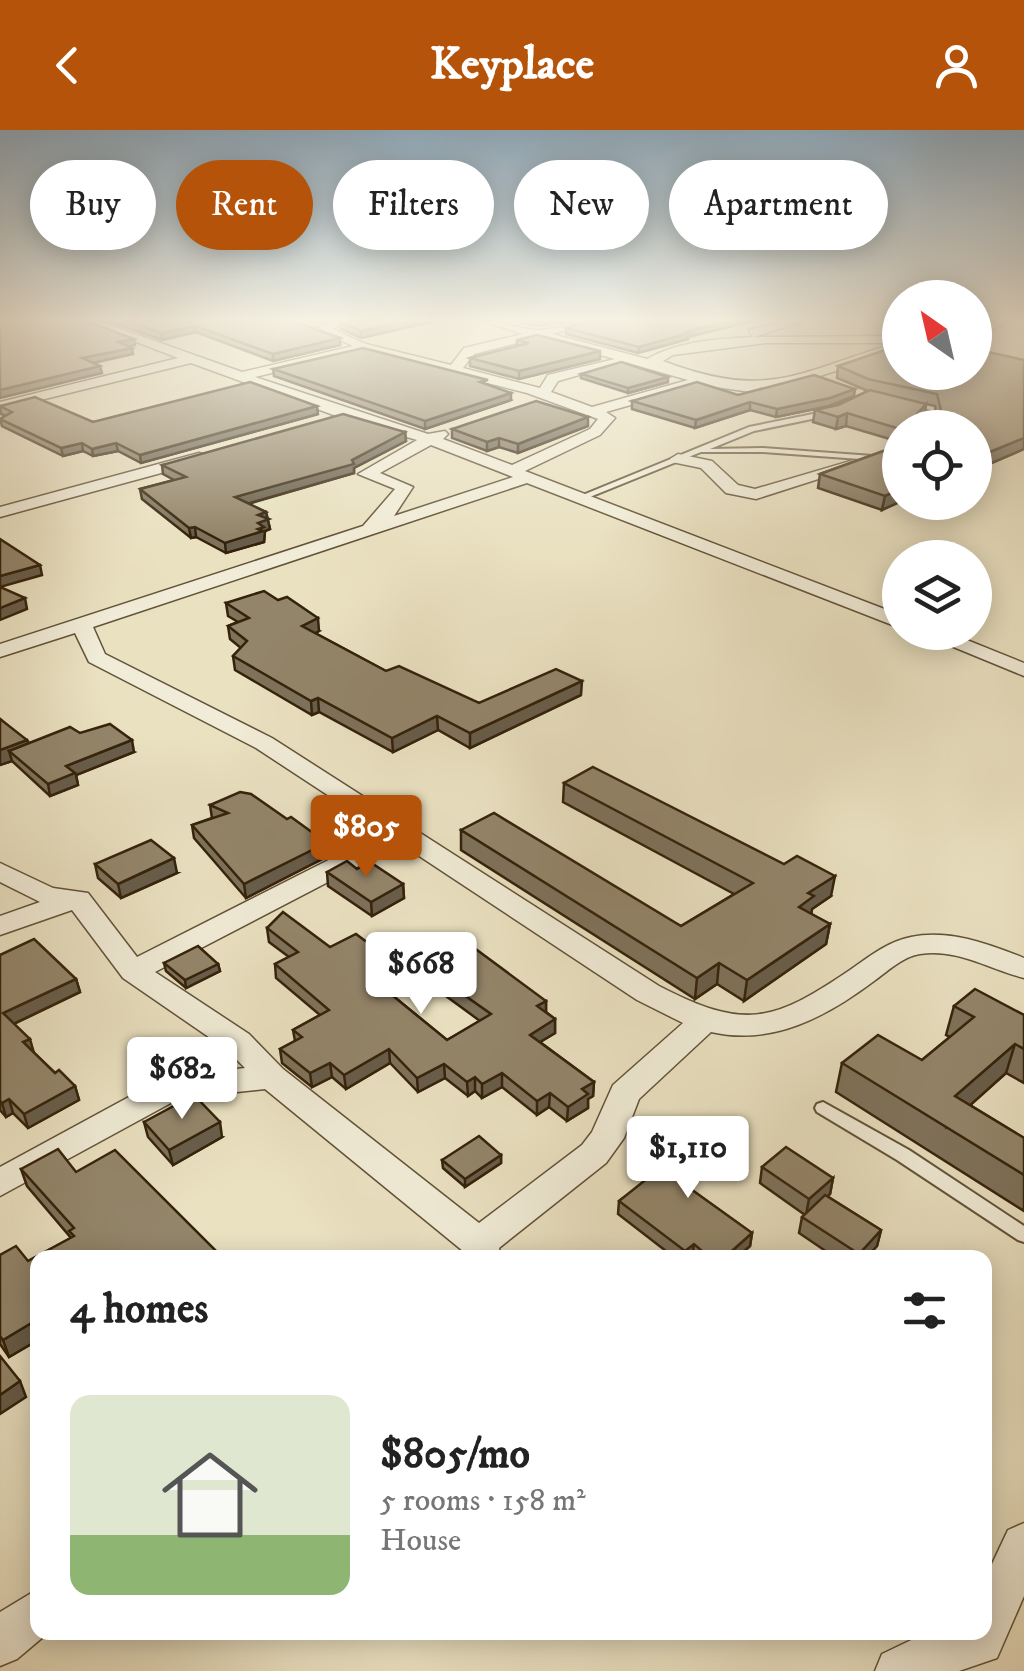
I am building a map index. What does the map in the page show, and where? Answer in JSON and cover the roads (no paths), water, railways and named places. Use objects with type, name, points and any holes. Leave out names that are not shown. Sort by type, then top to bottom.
[{"type":"street","points":[[0,406],[56,392]]},
{"type":"street","points":[[285,392],[427,438],[882,615]]},
{"type":"street","points":[[0,652],[364,532],[520,475],[602,428],[608,418],[535,392]]},
{"type":"street","points":[[520,407],[547,392]]},
{"type":"street","points":[[594,411],[663,392]]},
{"type":"street","points":[[311,425],[344,414]]},
{"type":"street","points":[[364,532],[386,515],[404,487],[366,474],[408,453],[427,438],[455,430]]},
{"type":"street","points":[[0,512],[209,455]]},
{"type":"street","points":[[678,460],[706,464],[732,489],[756,494],[874,458]]},
{"type":"street","points":[[81,624],[96,658],[264,743],[648,993],[703,1022],[738,1029],[784,1021],[912,946],[956,947],[1024,969]]},
{"type":"street","points":[[973,650],[1024,670]]},
{"type":"street","points":[[133,970],[404,832]]},
{"type":"street","points":[[0,871],[47,896],[78,899],[133,970],[238,1042],[272,1077],[481,1250],[594,1154],[606,1138],[625,1092],[703,1022]]},
{"type":"street","points":[[0,926],[78,899]]},
{"type":"street","points":[[0,1183],[174,1086],[238,1042]]},
{"type":"street","points":[[174,1086],[272,1077]]},
{"type":"street","points":[[992,1614],[1024,1545]]},
{"type":"street","points":[[0,1642],[30,1618]]},
{"type":"street","points":[[900,1671],[919,1658],[978,1644]]},
{"type":"lane","points":[[898,404],[922,410]]},
{"type":"lane","points":[[577,499],[752,429],[844,409]]},
{"type":"lane","points":[[696,451],[758,449],[874,458],[882,455]]},
{"type":"lane","points":[[823,1108],[904,1155],[1024,1235]]}]
